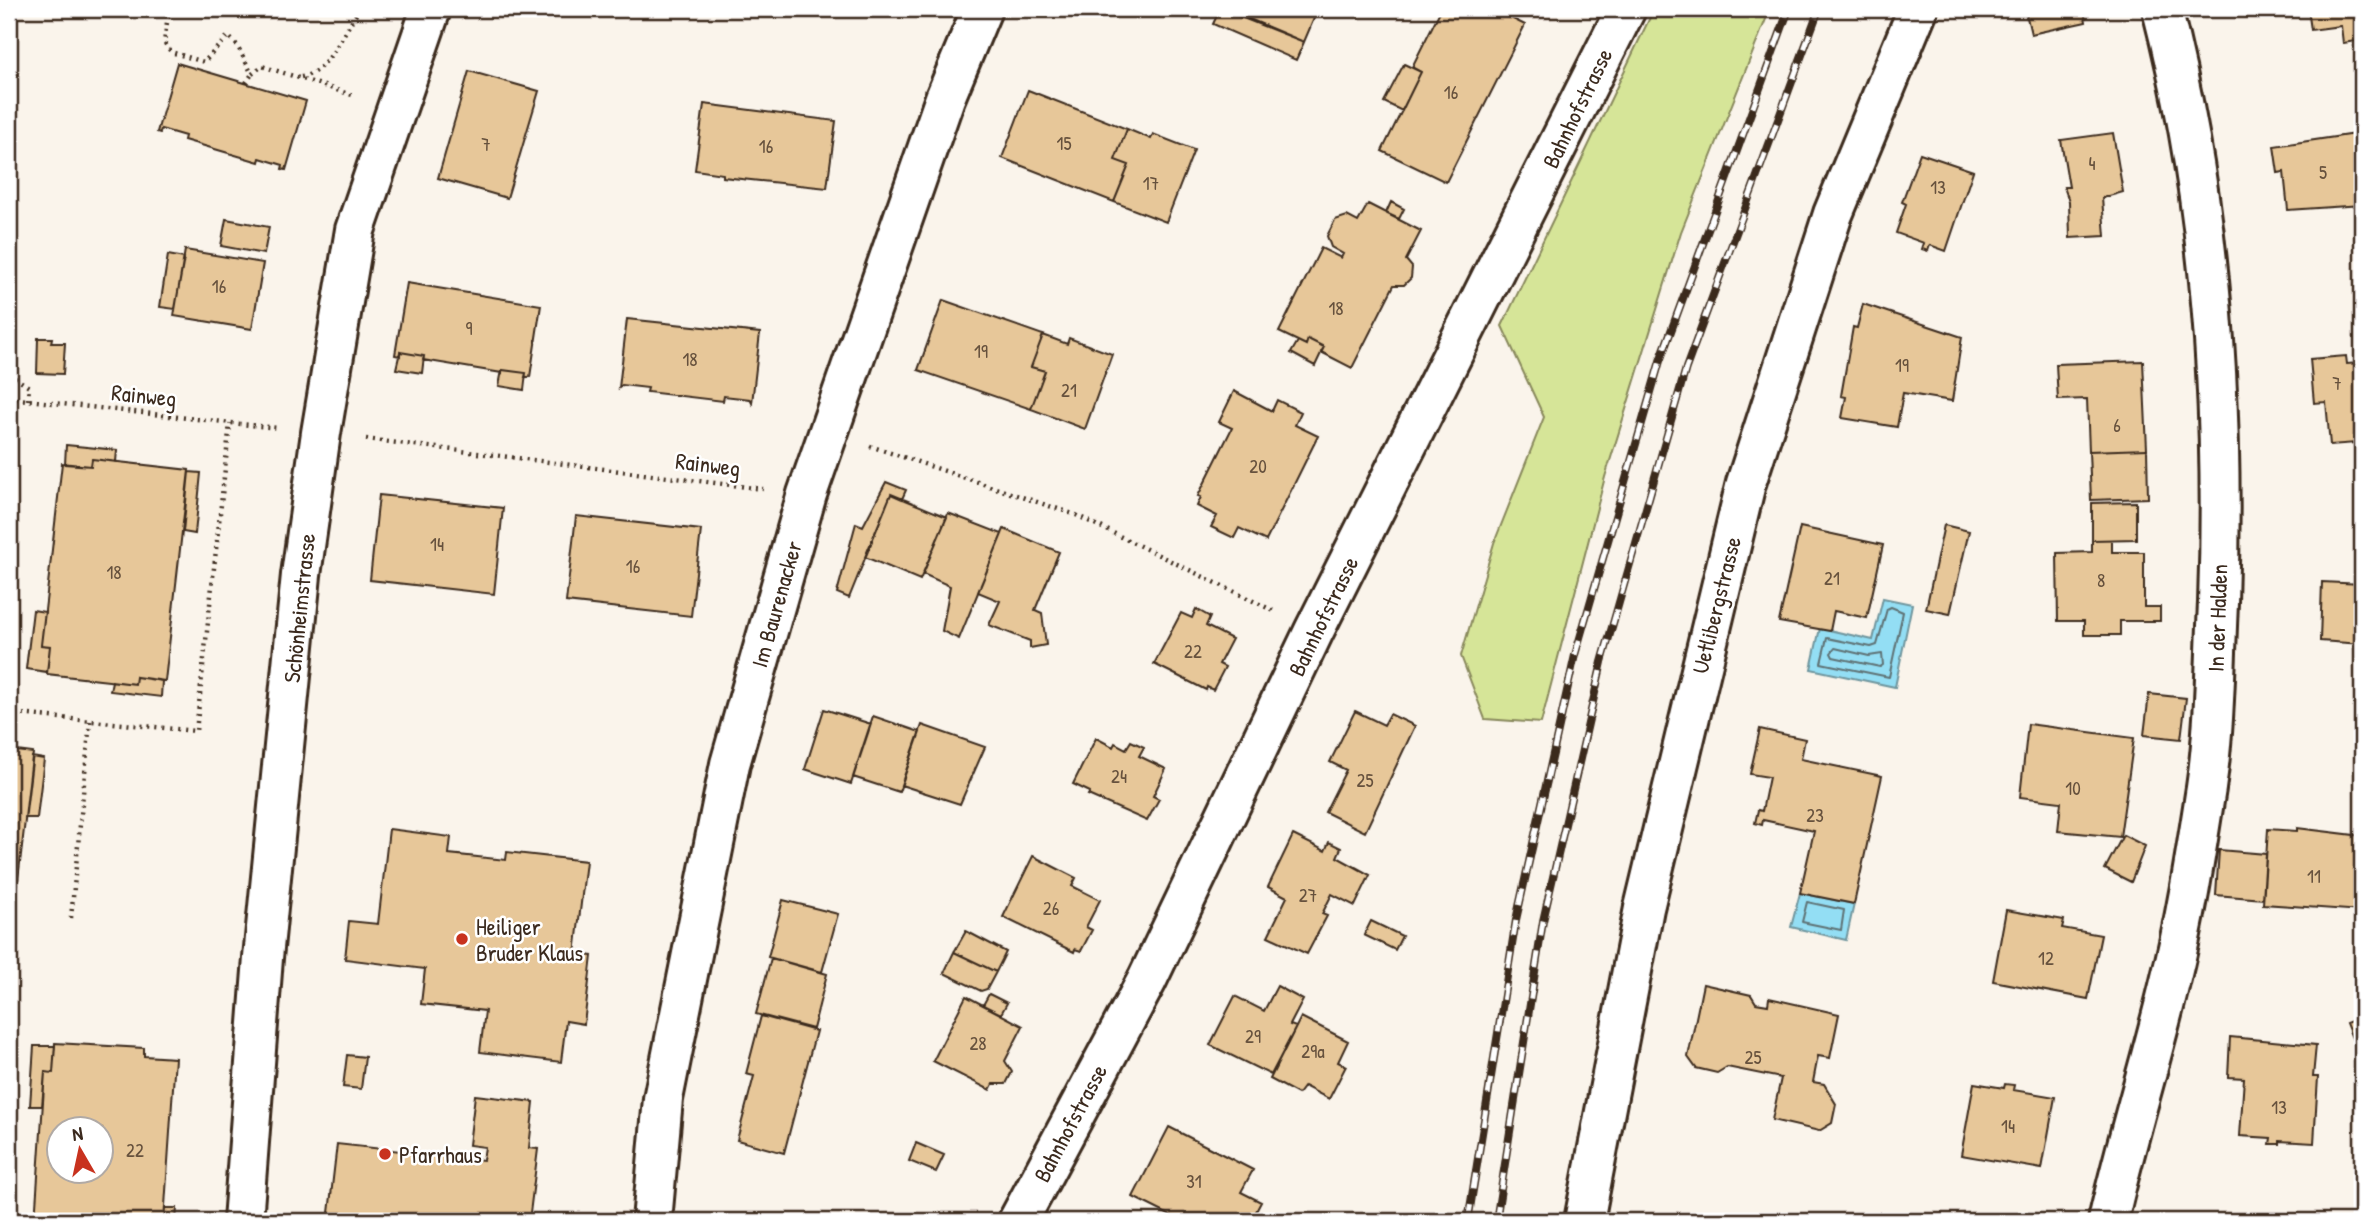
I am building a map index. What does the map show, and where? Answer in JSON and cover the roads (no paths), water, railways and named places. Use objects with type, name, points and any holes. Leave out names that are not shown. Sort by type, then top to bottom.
[{"type":"street","name":"Schönheimstrasse","points":[[243,1221],[268,903],[301,575],[321,433],[355,230],[394,110],[431,9]]},
{"type":"street","name":"Im Baurenacker","points":[[652,1221],[663,1099],[730,764],[807,495],[945,97],[982,9]]},
{"type":"street","name":"Bahnhofstrasse","points":[[1018,1221],[1147,980],[1314,631],[1626,9]]},
{"type":"street","name":"Uetlibergstrasse","points":[[1584,1221],[1644,908],[1746,484],[1833,214],[1918,9]]},
{"type":"street","name":"In der Halden","points":[[2108,1221],[2172,977],[2206,785],[2215,672],[2220,542],[2217,366],[2209,265],[2197,186],[2162,9]]},
{"type":"water","points":[[1883,598],[1912,604],[1895,687],[1811,669],[1820,628],[1873,640]]},
{"type":"water","points":[[1800,893],[1854,904],[1846,940],[1791,927]]},
{"type":"railway","points":[[1468,1221],[1516,920],[1575,655],[1660,361],[1789,9]]},
{"type":"railway","points":[[1496,1221],[1543,921],[1602,662],[1686,368],[1819,9]]},
{"type":"place","name":"Heiliger Bruder Klaus","points":[[462,939]]},
{"type":"place","name":"Pfarrhaus","points":[[385,1154]]}]
